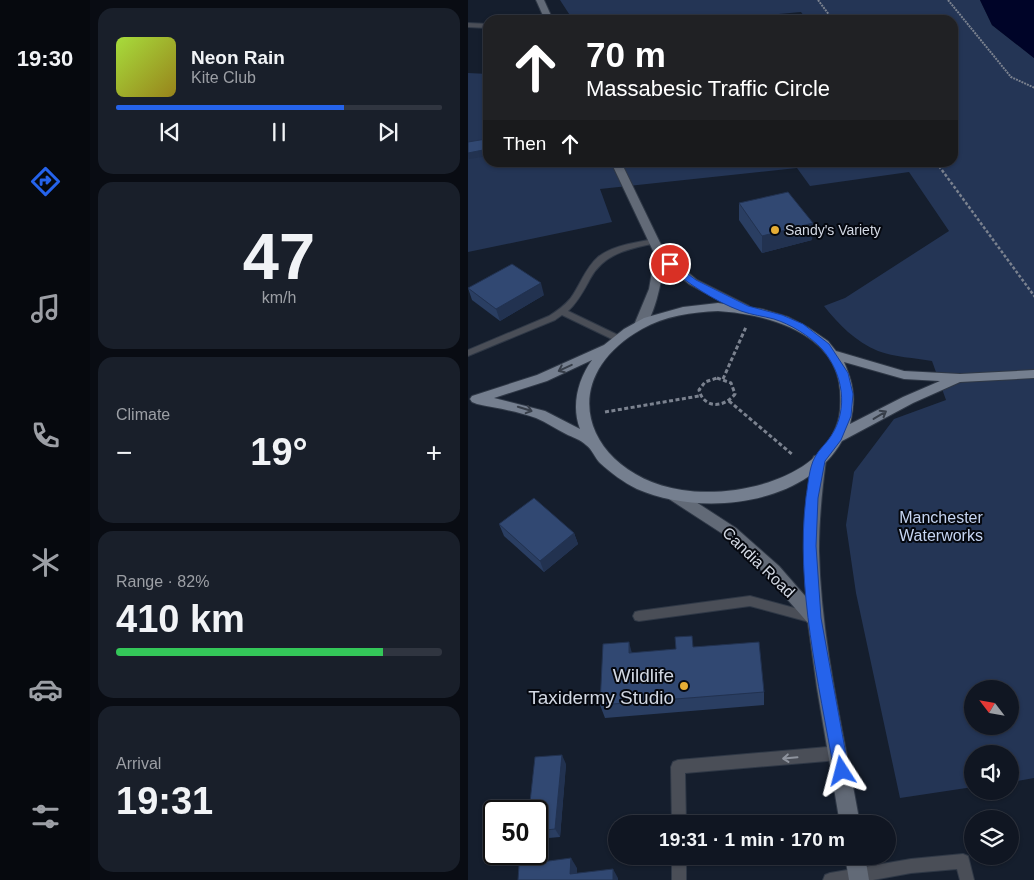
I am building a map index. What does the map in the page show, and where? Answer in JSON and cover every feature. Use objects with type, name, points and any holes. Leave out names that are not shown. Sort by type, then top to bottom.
[{"type":"main road","points":[[540,0],[547,15]]},
{"type":"main road","points":[[618,167],[660,255],[693,282],[750,310]]},
{"type":"main road","points":[[640,325],[656,289],[660,255]]},
{"type":"main road","points":[[473,399],[542,378],[614,343],[640,325],[664,315],[691,309],[718,307],[750,310],[779,317],[817,339],[832,354],[843,373],[848,394],[846,416],[837,437],[819,460],[784,483],[754,493],[722,498],[690,497],[658,491],[629,478],[606,461],[590,440],[582,415],[583,391],[592,367],[614,343]]},
{"type":"main road","points":[[832,354],[904,375],[960,378],[1034,374]]},
{"type":"main road","points":[[837,437],[908,400],[960,378]]},
{"type":"main road","points":[[473,399],[514,406],[540,414],[590,440]]},
{"type":"main road","name":"Candia Road","points":[[819,460],[812,498],[810,546],[814,618],[849,815]]},
{"type":"main road","name":"Candia Road","points":[[674,495],[731,532],[772,571],[814,618]]},
{"type":"street","points":[[468,25],[483,26]]},
{"type":"lane","points":[[468,353],[563,312],[574,301],[593,268],[601,259],[618,250],[653,240]]},
{"type":"lane","points":[[563,312],[614,343]]},
{"type":"lane","points":[[639,616],[750,601],[814,618]]},
{"type":"lane","points":[[679,815],[678,767],[839,753]]},
{"type":"lane","points":[[830,880],[857,870],[963,861],[967,880]]},
{"type":"lane","points":[[679,865],[679,880]]},
{"type":"path","points":[[818,0],[829,15]]},
{"type":"path","points":[[948,0],[1011,77],[1034,88]]},
{"type":"path","points":[[940,167],[1034,297]]},
{"type":"path","points":[[723,379],[749,320],[750,310]]},
{"type":"path","points":[[717,378],[723,379],[732,383],[735,390],[729,401],[723,404],[710,404],[699,396],[699,390],[705,382],[717,378]]},
{"type":"path","points":[[606,412],[699,396]]},
{"type":"path","points":[[729,401],[793,455]]},
{"type":"green space","name":"Manchester Waterworks","points":[[560,0],[980,0],[992,25],[1034,58],[1034,778],[1019,781],[1019,745],[964,745],[964,788],[900,798],[856,593],[846,525],[854,472],[894,419],[946,400],[932,361],[891,355],[862,343],[848,332],[824,306],[845,298],[949,231],[909,172],[810,186],[797,168],[600,189],[612,222],[468,252],[468,73],[483,74],[483,167],[958,167],[958,15],[803,15],[801,12],[767,15],[570,15]]},
{"type":"shaded area","points":[[980,0],[1034,0],[1034,58],[992,25]]},
{"type":"building","points":[[483,140],[483,150],[468,153],[468,142]]},
{"type":"building","points":[[788,192],[813,223],[762,236],[739,203]]},
{"type":"building","points":[[512,264],[541,283],[496,309],[468,288]]},
{"type":"building","points":[[534,498],[574,533],[540,561],[499,524]]},
{"type":"building","name":"Wildlife Taxidermy Studio","points":[[692,636],[693,647],[759,642],[764,692],[600,705],[603,644],[629,642],[629,653],[676,649],[675,637]]},
{"type":"building","points":[[562,755],[555,829],[548,830],[548,800],[530,800],[535,757]]},
{"type":"building","points":[[571,858],[570,874],[613,869],[613,880],[518,880],[519,865],[548,865],[548,861]]},
{"type":"place","name":"Sandy's Variety","points":[[775,230]]},
{"type":"place","name":"Wildlife Taxidermy Studio","points":[[684,686]]},
{"type":"route","points":[[670,264],[706,290],[745,308],[779,317],[809,333],[832,354],[843,373],[848,394],[846,416],[837,437],[819,460],[812,498],[810,546],[814,618],[842,771]]}]
